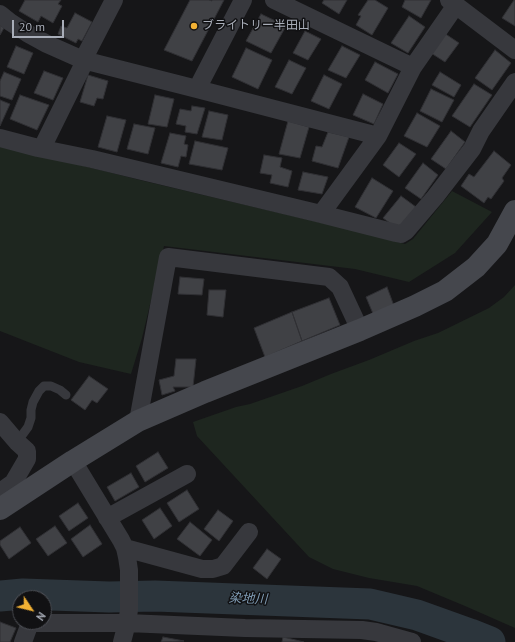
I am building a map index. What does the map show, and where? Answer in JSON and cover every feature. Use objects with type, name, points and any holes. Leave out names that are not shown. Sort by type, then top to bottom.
[{"type":"street","points":[[42,148],[114,0]]},
{"type":"street","points":[[197,88],[243,0]]},
{"type":"street","points":[[274,0],[413,67]]},
{"type":"street","points":[[321,214],[378,136],[413,67],[452,3],[515,50]]},
{"type":"street","points":[[0,14],[27,33],[84,61],[197,88],[378,136]]},
{"type":"street","points":[[0,138],[401,234],[406,231],[435,197],[472,149],[481,131],[515,82]]},
{"type":"street","points":[[2,501],[73,461],[138,421],[360,330],[445,292],[476,267],[497,244],[515,211]]},
{"type":"street","points":[[138,421],[168,257],[329,277],[340,287],[360,330]]},
{"type":"street","points":[[0,422],[27,451],[27,460],[2,501]]},
{"type":"street","points":[[73,461],[125,548],[129,570],[128,616],[122,642]]},
{"type":"street","points":[[107,518],[188,474]]},
{"type":"street","points":[[125,548],[202,569],[213,569],[223,566],[249,532]]},
{"type":"street","points":[[23,642],[30,623],[128,616],[243,635],[360,636],[376,632],[412,642]]},
{"type":"lane","points":[[17,442],[28,427],[31,418],[30,410],[33,402],[39,391],[44,386],[51,386],[60,390],[66,395]]},
{"type":"shaded area","points":[[0,145],[405,244],[413,239],[452,191],[492,212],[455,253],[409,282],[355,269],[164,246],[142,338],[131,374],[79,362],[0,331]]},
{"type":"shaded area","points":[[515,285],[515,628],[417,586],[369,578],[333,569],[309,557],[197,436],[193,422],[302,386],[414,341],[438,333],[489,308],[504,297]]},
{"type":"building","points":[[25,0],[61,0],[58,4],[62,6],[53,23],[41,16],[38,22],[19,11]]},
{"type":"building","name":"ブライトリー半田山","points":[[190,0],[224,0],[192,61],[164,50]]},
{"type":"building","points":[[324,0],[347,0],[339,14],[322,3]]},
{"type":"building","points":[[368,0],[375,0],[388,8],[372,35],[356,25],[361,16],[358,15]]},
{"type":"building","points":[[405,0],[431,0],[421,18],[402,7]]},
{"type":"building","points":[[515,0],[515,26],[502,18]]},
{"type":"building","points":[[75,13],[92,22],[82,41],[78,39],[76,43],[58,34],[61,26],[67,28]]},
{"type":"building","points":[[261,14],[286,26],[271,53],[246,41]]},
{"type":"building","points":[[409,16],[425,27],[408,53],[391,43]]},
{"type":"building","points":[[0,25],[4,28],[0,35]]},
{"type":"building","points":[[305,31],[321,39],[308,60],[293,53]]},
{"type":"building","points":[[444,33],[459,43],[445,62],[431,53]]},
{"type":"building","points":[[16,46],[33,53],[24,74],[7,67]]},
{"type":"building","points":[[342,46],[360,55],[346,78],[328,70]]},
{"type":"building","points":[[246,48],[272,60],[258,89],[232,77]]},
{"type":"building","points":[[495,50],[511,63],[492,90],[475,78]]},
{"type":"building","points":[[289,60],[306,68],[292,94],[275,87]]},
{"type":"building","points":[[375,62],[398,74],[388,93],[365,80]]},
{"type":"building","points":[[44,71],[63,78],[53,100],[34,93]]},
{"type":"building","points":[[4,72],[21,79],[12,100],[0,96],[0,81]]},
{"type":"building","points":[[440,72],[461,85],[454,97],[432,85]]},
{"type":"building","points":[[88,75],[108,81],[103,99],[97,98],[94,106],[80,102]]},
{"type":"building","points":[[324,75],[342,84],[329,109],[311,101]]},
{"type":"building","points":[[474,84],[492,95],[470,127],[452,116]]},
{"type":"building","points":[[431,89],[454,100],[442,122],[420,111]]},
{"type":"building","points":[[363,94],[383,104],[374,124],[353,115]]},
{"type":"building","points":[[20,95],[49,105],[37,130],[10,119]]},
{"type":"building","points":[[155,95],[174,99],[167,127],[148,124]]},
{"type":"building","points":[[0,100],[10,104],[0,126]]},
{"type":"building","points":[[192,106],[205,108],[197,134],[185,132],[186,126],[176,124],[180,109],[191,111]]},
{"type":"building","points":[[209,111],[228,115],[222,140],[202,137]]},
{"type":"building","points":[[417,113],[440,126],[427,147],[404,136]]},
{"type":"building","points":[[107,116],[126,120],[117,152],[98,147]]},
{"type":"building","points":[[288,121],[309,127],[300,158],[279,154]]},
{"type":"building","points":[[134,124],[155,128],[148,154],[127,149]]},
{"type":"building","points":[[451,131],[465,142],[446,169],[431,159]]},
{"type":"building","points":[[328,132],[349,137],[338,168],[312,161],[316,146],[322,147]]},
{"type":"building","points":[[170,133],[186,136],[184,144],[188,145],[186,157],[181,156],[178,167],[161,163]]},
{"type":"building","points":[[195,141],[228,148],[222,170],[189,164]]},
{"type":"building","points":[[399,143],[416,154],[399,177],[383,165]]},
{"type":"building","points":[[494,151],[511,165],[502,178],[504,181],[491,199],[488,197],[484,203],[461,186],[469,174],[474,177]]},
{"type":"building","points":[[264,155],[282,158],[280,167],[292,171],[288,187],[270,183],[272,175],[260,173]]},
{"type":"building","points":[[423,163],[438,175],[421,199],[405,188]]},
{"type":"building","points":[[303,172],[328,177],[322,194],[298,190]]},
{"type":"building","points":[[372,178],[393,191],[376,218],[355,207]]},
{"type":"building","points":[[401,196],[416,207],[398,229],[383,218]]},
{"type":"building","points":[[180,277],[204,279],[202,295],[178,294]]},
{"type":"building","points":[[387,287],[394,306],[374,316],[366,297]]},
{"type":"building","points":[[209,290],[226,290],[223,317],[207,315]]},
{"type":"building","points":[[329,298],[340,325],[302,341],[292,312]]},
{"type":"building","points":[[292,312],[302,341],[265,357],[254,328]]},
{"type":"building","points":[[176,359],[196,359],[193,387],[173,387],[175,391],[162,395],[159,380],[174,376]]},
{"type":"building","points":[[89,376],[108,389],[97,403],[92,400],[85,410],[71,400]]},
{"type":"building","points":[[158,452],[168,468],[145,482],[136,466]]},
{"type":"building","points":[[131,473],[139,487],[115,501],[107,487]]},
{"type":"building","points":[[187,490],[199,509],[179,522],[167,503]]},
{"type":"building","points":[[78,503],[88,518],[69,531],[59,516]]},
{"type":"building","points":[[160,508],[172,526],[154,539],[142,520]]},
{"type":"building","points":[[218,510],[233,521],[219,541],[204,529]]},
{"type":"building","points":[[190,522],[212,540],[200,556],[177,539]]},
{"type":"building","points":[[90,525],[102,544],[83,557],[71,539]]},
{"type":"building","points":[[55,526],[67,543],[48,556],[36,539]]},
{"type":"building","points":[[20,527],[31,543],[9,559],[0,545],[0,541]]},
{"type":"building","points":[[267,549],[281,559],[267,579],[253,568]]},
{"type":"building","points":[[0,622],[12,626],[12,630],[15,630],[10,642],[0,642]]},
{"type":"building","points":[[163,637],[184,641],[161,642]]},
{"type":"building","points":[[283,637],[304,642],[282,642]]},
{"type":"waterway","name":"染地川","points":[[0,596],[23,594],[109,597],[155,596],[370,604],[417,615],[490,642]]},
{"type":"place","name":"ブライトリー半田山","points":[[194,26]]}]
